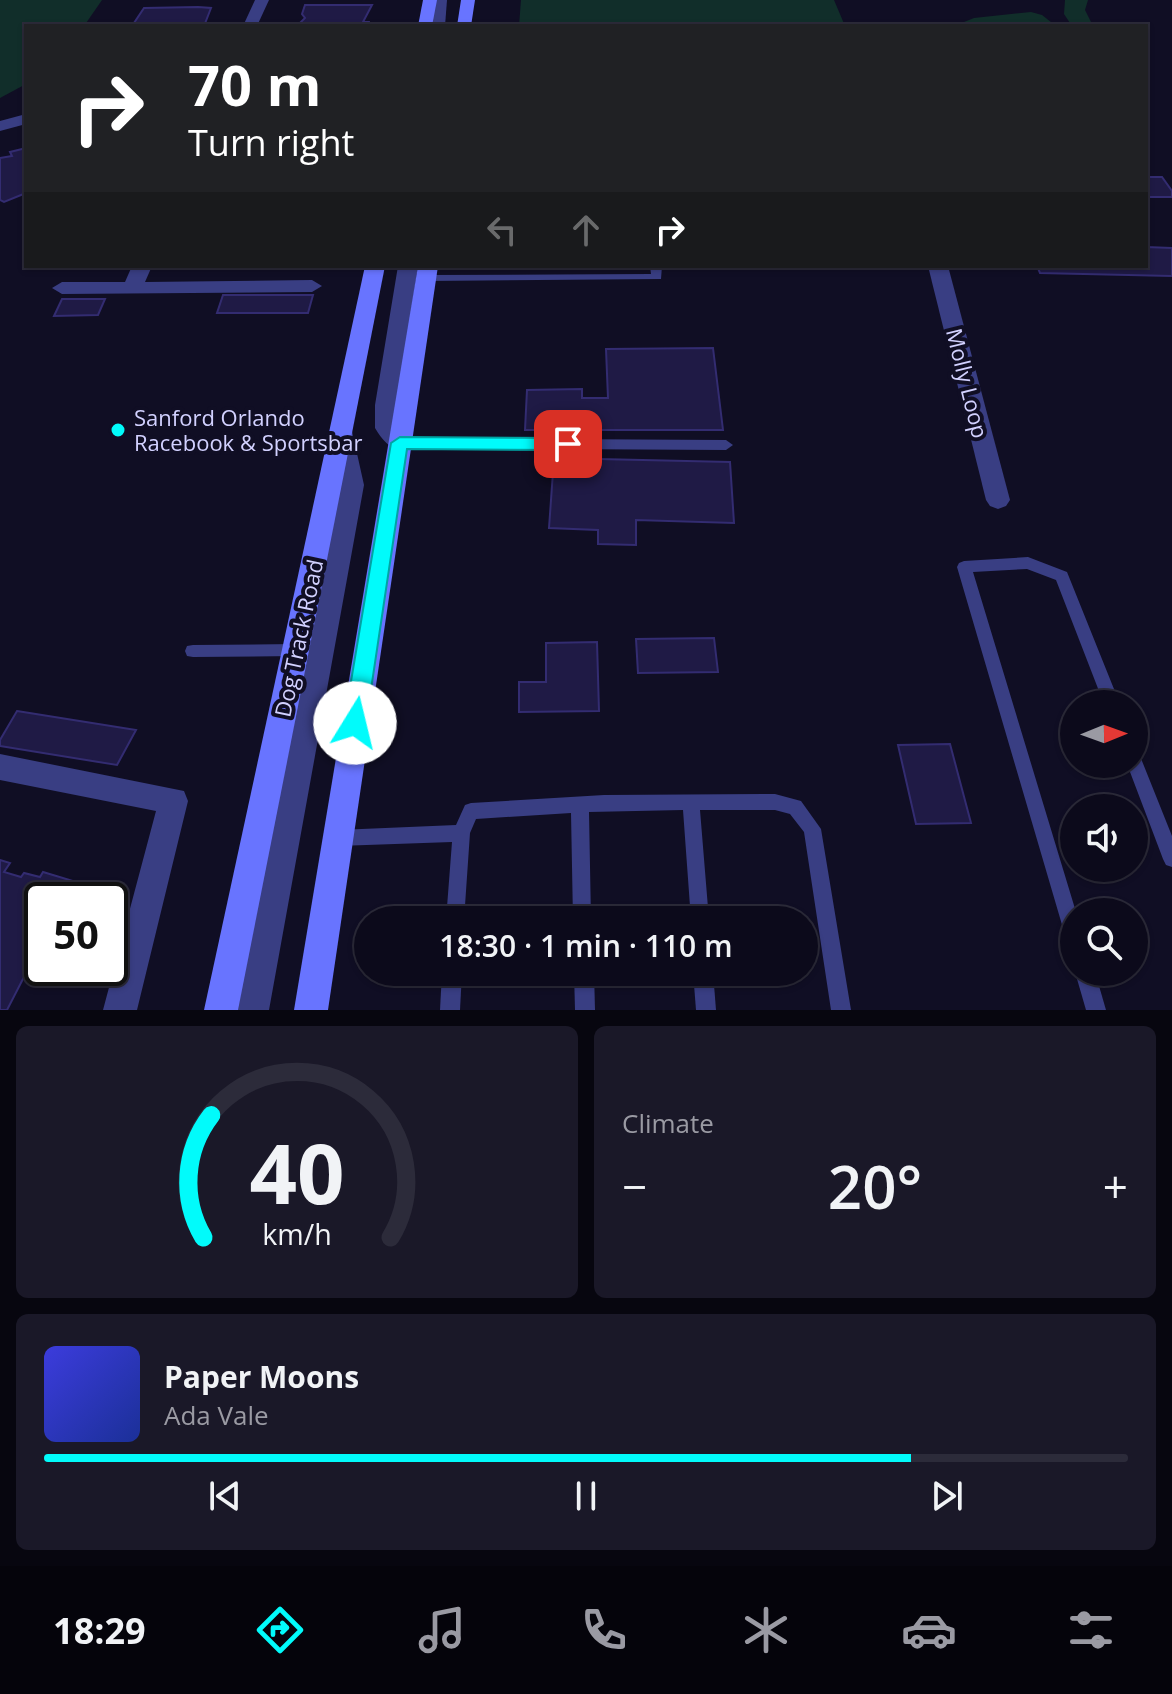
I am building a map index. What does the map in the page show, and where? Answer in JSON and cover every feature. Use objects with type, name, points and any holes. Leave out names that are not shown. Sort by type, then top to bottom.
[{"type":"main road","points":[[425,24],[430,0]]},
{"type":"main road","points":[[464,24],[467,1]]},
{"type":"main road","name":"Dog Track Road","points":[[221,1010],[375,268]]},
{"type":"main road","points":[[311,1010],[400,443],[421,270]]},
{"type":"street","points":[[251,24],[262,0]]},
{"type":"street","points":[[438,24],[440,0]]},
{"type":"street","points":[[0,126],[24,120]]},
{"type":"street","points":[[132,288],[141,268]]},
{"type":"street","name":"Molly Loop","points":[[939,268],[998,500]]},
{"type":"street","points":[[62,288],[312,286]]},
{"type":"street","points":[[252,1010],[352,485],[341,431]]},
{"type":"street","points":[[0,767],[173,801],[120,1010]]},
{"type":"lane","points":[[421,270],[657,277],[656,268]]},
{"type":"lane","points":[[400,443],[726,445]]},
{"type":"lane","points":[[1063,898],[964,567],[1028,563],[1062,576],[1107,690]]},
{"type":"lane","points":[[193,651],[296,650]]},
{"type":"lane","points":[[1141,778],[1172,859]]},
{"type":"lane","points":[[456,906],[461,833],[471,811],[691,803],[775,802],[795,807],[812,829],[841,1010]]},
{"type":"lane","points":[[691,803],[699,906]]},
{"type":"lane","points":[[580,805],[582,906]]},
{"type":"lane","points":[[338,838],[461,833]]},
{"type":"lane","points":[[450,1010],[451,986]]},
{"type":"lane","points":[[584,986],[585,1010]]},
{"type":"lane","points":[[704,986],[706,1010]]},
{"type":"lane","points":[[1089,986],[1096,1010]]},
{"type":"green space","points":[[0,0],[102,0],[85,24],[24,24],[24,85],[0,98]]},
{"type":"green space","points":[[521,0],[834,0],[844,24],[519,24]]},
{"type":"green space","points":[[1065,0],[1088,0],[1085,10],[1092,24],[1071,24],[1064,14]]},
{"type":"green space","points":[[1031,12],[1042,15],[1053,24],[959,24],[974,18]]},
{"type":"building","points":[[305,5],[372,5],[363,22],[370,24],[299,24],[305,18],[302,14]]},
{"type":"building","points":[[144,8],[211,8],[205,24],[133,24]]},
{"type":"building","points":[[24,148],[24,194],[4,202],[0,200],[0,158],[12,156],[10,152]]},
{"type":"building","points":[[1148,177],[1162,177],[1172,191],[1172,197],[1148,197]]},
{"type":"building","points":[[1148,247],[1172,248],[1172,276],[1040,273],[1038,268],[1148,268]]},
{"type":"building","points":[[223,295],[313,295],[308,313],[217,313]]},
{"type":"building","points":[[62,299],[105,299],[98,315],[54,316]]},
{"type":"building","points":[[713,348],[723,430],[525,430],[527,390],[582,389],[582,398],[608,398],[606,349]]},
{"type":"building","points":[[554,458],[730,462],[734,523],[636,520],[636,545],[598,544],[598,530],[549,528]]},
{"type":"building","points":[[714,638],[718,672],[638,673],[636,639]]},
{"type":"building","points":[[597,642],[599,711],[519,712],[519,682],[546,682],[546,643]]},
{"type":"building","points":[[17,711],[136,730],[117,765],[0,746],[0,740]]},
{"type":"building","points":[[950,744],[971,823],[916,824],[898,745]]},
{"type":"building","points":[[0,860],[10,863],[4,872],[21,877],[24,873],[40,877],[43,872],[76,882],[24,882],[24,977],[7,1010],[0,1010]]},
{"type":"place","name":"Sanford Orlando Racebook & Sportsbar","points":[[118,430]]},
{"type":"route","points":[[355,723],[400,443],[568,444]]}]
